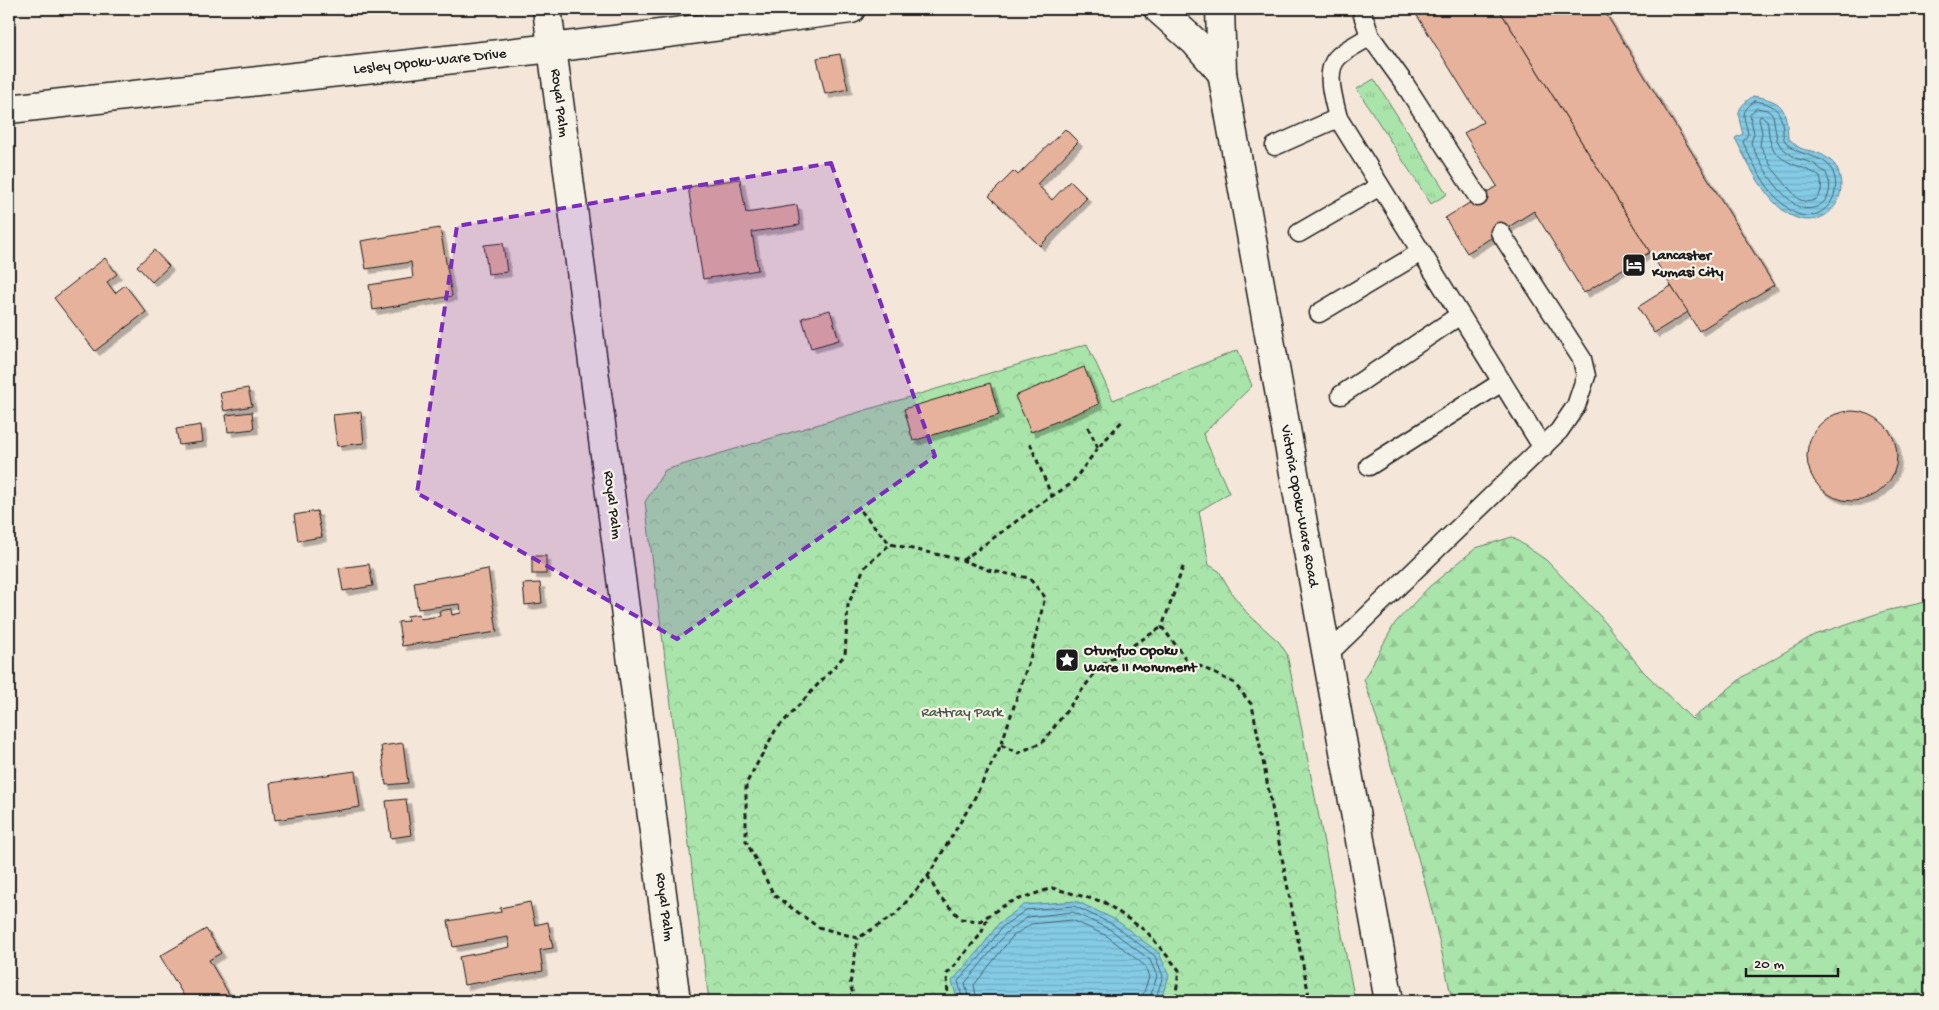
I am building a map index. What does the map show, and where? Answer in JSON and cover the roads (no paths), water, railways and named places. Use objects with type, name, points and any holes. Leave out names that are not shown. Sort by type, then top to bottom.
[{"type":"street","name":"Royal Palm","points":[[547,9],[676,1001]]},
{"type":"street","name":"Lesley Opoku-Ware Drive","points":[[9,109],[552,48],[851,9]]},
{"type":"street","points":[[1158,9],[1196,42],[1222,73]]},
{"type":"street","name":"Victoria Opoku-Ware Road","points":[[1220,9],[1222,73],[1389,1001]]},
{"type":"lane","points":[[1361,9],[1370,36],[1404,83],[1478,197]]},
{"type":"lane","points":[[1370,36],[1338,57],[1332,66],[1332,89],[1338,118],[1543,448]]},
{"type":"lane","points":[[1275,146],[1338,118]]},
{"type":"lane","points":[[1299,233],[1380,186]]},
{"type":"lane","points":[[1326,656],[1543,448],[1559,431],[1576,406],[1586,376],[1582,359],[1500,232]]},
{"type":"lane","points":[[1319,313],[1421,252]]},
{"type":"lane","points":[[1341,395],[1460,314]]},
{"type":"lane","points":[[1369,466],[1502,382]]},
{"type":"water","points":[[1753,96],[1771,100],[1781,108],[1786,119],[1788,138],[1797,146],[1820,154],[1835,165],[1840,179],[1841,191],[1838,201],[1832,210],[1824,216],[1814,220],[1790,215],[1773,201],[1758,181],[1735,138],[1743,134],[1739,116],[1740,108]]},
{"type":"water","points":[[1076,901],[1116,920],[1159,953],[1169,976],[1160,1001],[958,1001],[952,981],[977,953],[999,923],[1024,905]]},
{"type":"place","name":"Lancaster Kumasi City","points":[[1634,265]]},
{"type":"place","name":"Otumfuo Opoku Ware II Monument","points":[[1067,660]]},
{"type":"park label","name":"Rattray Park","points":[[962,713]]}]
